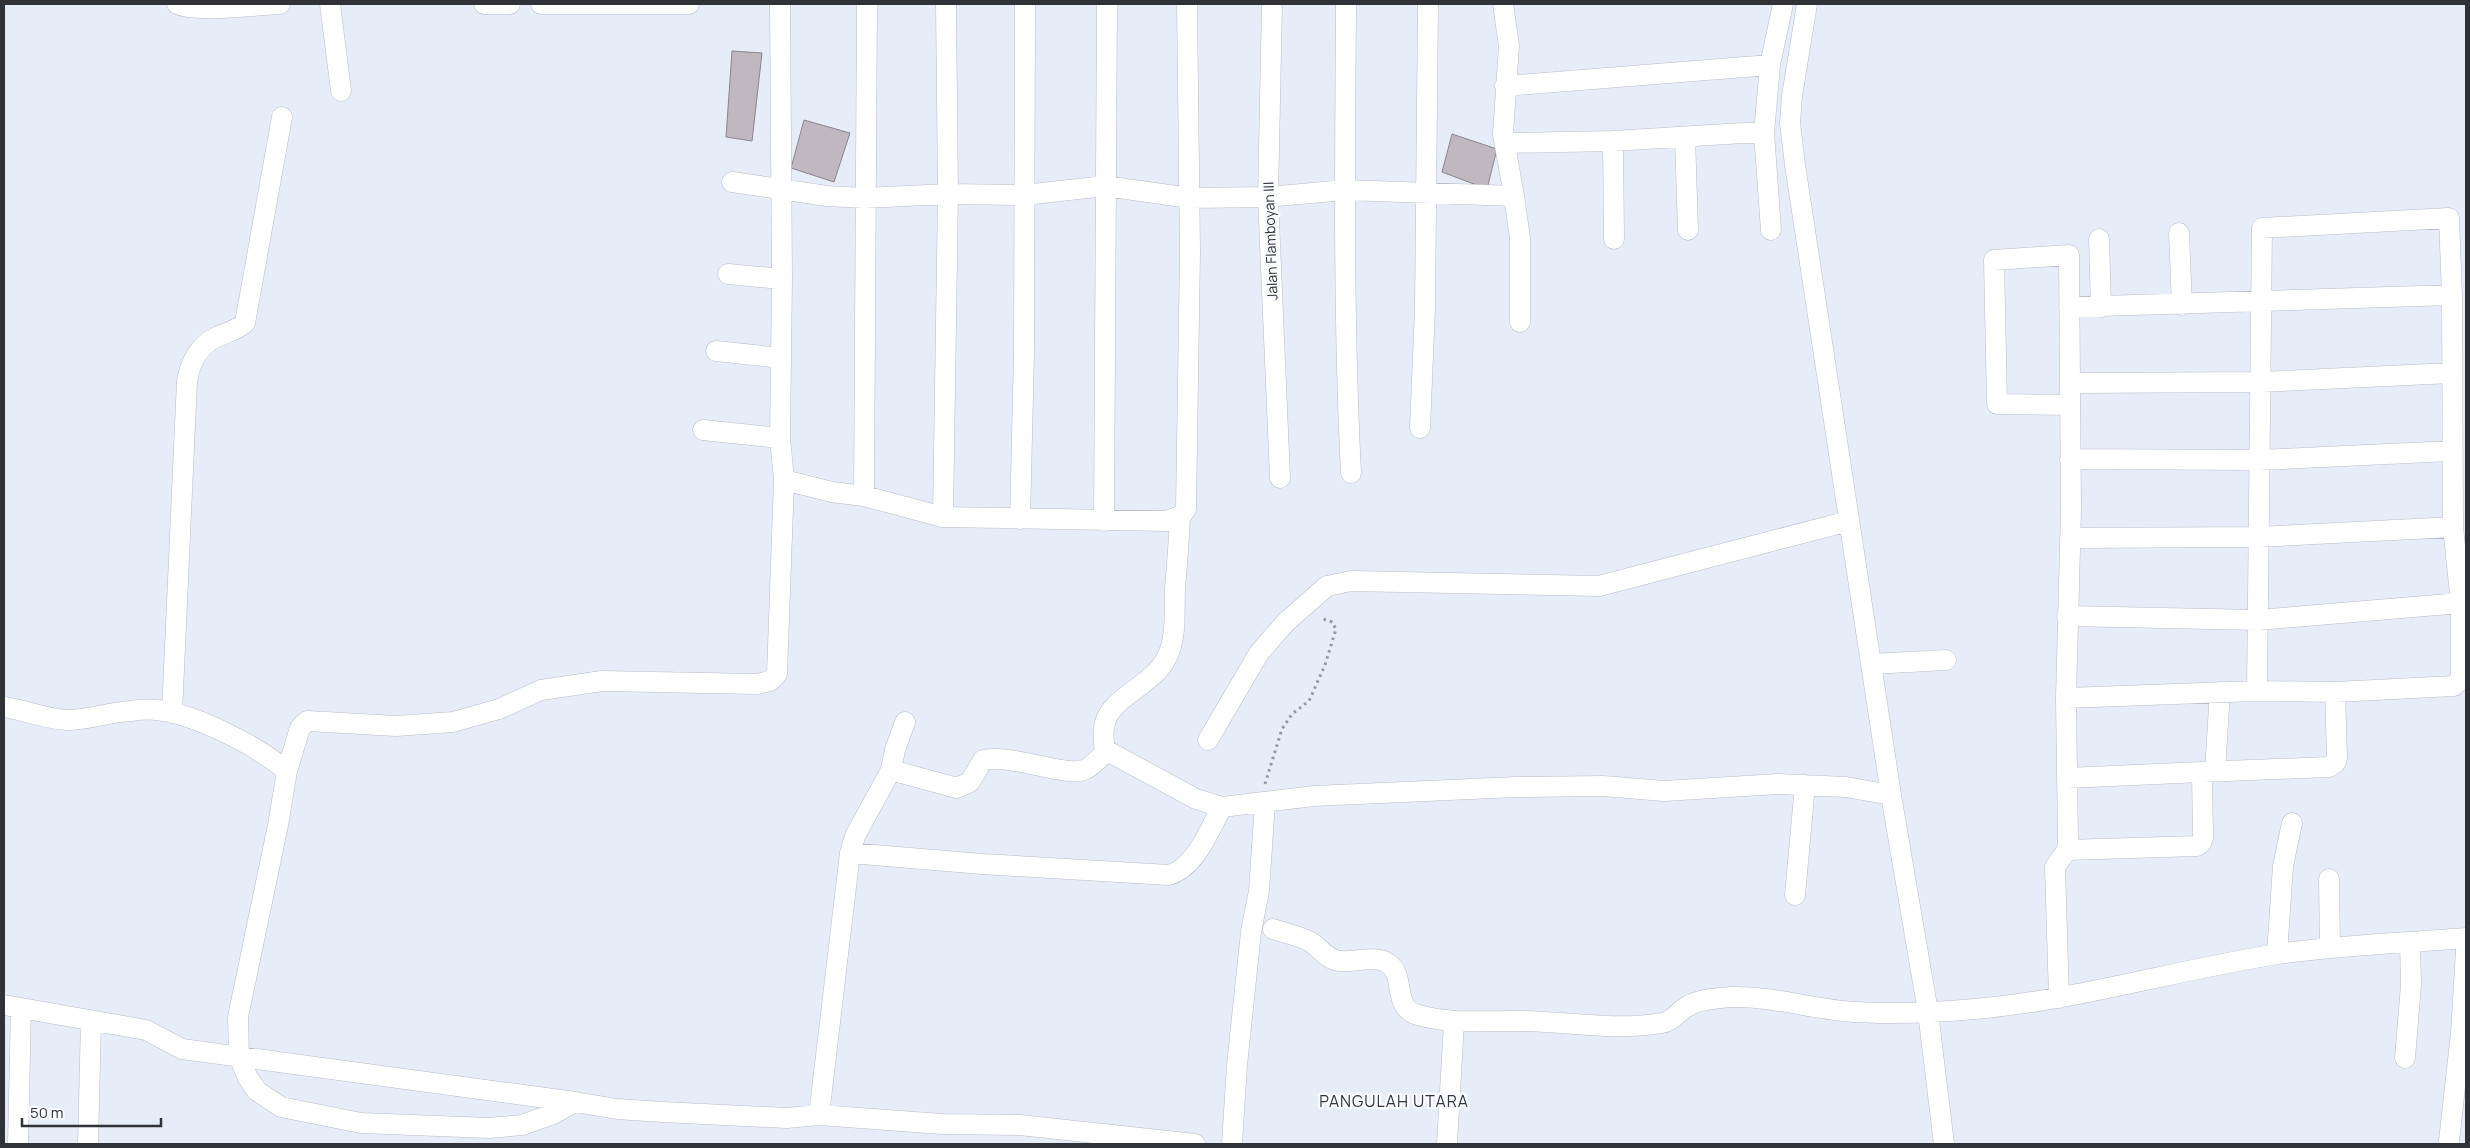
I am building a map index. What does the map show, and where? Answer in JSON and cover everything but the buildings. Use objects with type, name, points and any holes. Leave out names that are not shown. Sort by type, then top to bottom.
[{"type":"street","points":[[177,4],[184,7],[200,7],[280,4]]},
{"type":"street","points":[[330,4],[342,91]]},
{"type":"street","points":[[484,4],[510,4]]},
{"type":"street","points":[[541,4],[689,4]]},
{"type":"street","points":[[575,1102],[553,1114],[522,1125],[489,1128],[361,1123],[281,1107],[257,1091],[239,1057],[238,1017],[278,826],[289,763],[300,728],[307,721],[396,726],[453,722],[499,710],[541,690],[602,681],[757,684],[770,681],[777,674],[784,480],[780,438],[782,190],[779,69],[780,4]]},
{"type":"street","points":[[864,496],[864,198],[867,4]]},
{"type":"street","points":[[943,516],[948,194],[946,4]]},
{"type":"street","points":[[1020,519],[1025,4]]},
{"type":"street","points":[[1104,521],[1107,4]]},
{"type":"street","points":[[784,480],[832,492],[864,496],[943,516],[1167,521],[1180,516],[1186,509],[1190,198],[1187,4]]},
{"type":"street","name":"Jalan Flamboyan III","points":[[1272,4],[1268,197],[1280,478]]},
{"type":"street","points":[[1346,4],[1347,400],[1351,473]]},
{"type":"street","points":[[1420,428],[1425,308],[1428,4]]},
{"type":"street","points":[[1503,4],[1508,38],[1503,121],[1520,238],[1520,322]]},
{"type":"street","points":[[1771,230],[1775,123],[1770,65],[1782,4]]},
{"type":"street","points":[[1807,4],[1792,96],[1775,123],[1814,284],[1891,795],[1928,1012],[1944,1144]]},
{"type":"street","points":[[1505,86],[1770,65]]},
{"type":"street","points":[[172,713],[187,381],[190,365],[197,354],[215,338],[235,331],[245,323],[282,117]]},
{"type":"street","points":[[1505,143],[1613,141],[1685,137],[1775,123]]},
{"type":"street","points":[[1685,137],[1688,230]]},
{"type":"street","points":[[1613,141],[1614,239]]},
{"type":"street","points":[[732,182],[782,190],[864,198],[948,194],[1024,195],[1105,186],[1190,198],[1268,197],[1345,190],[1514,196]]},
{"type":"street","points":[[2066,698],[2257,691],[2335,692],[2454,686],[2461,678],[2461,603],[2453,527],[2451,451],[2452,295],[2449,218],[2262,228],[2257,691]]},
{"type":"street","points":[[2179,234],[2182,305]]},
{"type":"street","points":[[2098,239],[2101,307]]},
{"type":"street","points":[[2059,998],[2055,867],[2067,850],[2066,698],[2070,538],[2070,405],[2070,383],[2069,255],[1994,260],[1998,404],[2070,405]]},
{"type":"street","points":[[728,274],[782,279]]},
{"type":"street","points":[[2069,307],[2261,303],[2452,295]]},
{"type":"street","points":[[716,351],[781,358]]},
{"type":"street","points":[[2070,383],[2260,382],[2451,373]]},
{"type":"street","points":[[703,430],[780,438]]},
{"type":"street","points":[[2070,459],[2259,460],[2451,451]]},
{"type":"street","points":[[1105,753],[1104,731],[1107,716],[1120,702],[1155,674],[1170,651],[1173,637],[1180,516]]},
{"type":"street","points":[[1208,740],[1259,653],[1296,612],[1327,586],[1351,582],[1599,586],[1849,521]]},
{"type":"street","points":[[2070,538],[2259,537],[2453,527]]},
{"type":"street","points":[[2067,616],[2258,620],[2461,603]]},
{"type":"street","points":[[1872,664],[1946,660]]},
{"type":"street","points":[[2067,850],[2200,845],[2203,838],[2209,771],[2220,692]]},
{"type":"street","points":[[2067,778],[2333,765],[2337,757],[2335,692]]},
{"type":"street","points":[[4,707],[44,717],[68,720],[130,711],[156,710],[172,713],[191,718],[289,763]]},
{"type":"street","points":[[819,1115],[850,853],[855,836],[891,770],[895,750],[905,722]]},
{"type":"street","points":[[891,770],[957,788],[970,782],[983,760],[1018,760],[1074,772],[1090,767],[1105,753],[1116,754],[1196,799],[1222,807],[1314,796],[1502,787],[1603,786],[1664,791],[1778,784],[1846,787],[1891,795]]},
{"type":"street","points":[[1795,895],[1805,785]]},
{"type":"street","points":[[1232,1144],[1238,1065],[1251,932],[1258,891],[1265,802]]},
{"type":"street","points":[[850,853],[982,864],[1169,875],[1178,872],[1190,862],[1222,807]]},
{"type":"street","points":[[2277,954],[2283,866],[2292,823]]},
{"type":"street","points":[[2329,879],[2330,948]]},
{"type":"street","points":[[1273,929],[1308,941],[1327,956],[1337,961],[1380,960],[1387,962],[1392,967],[1402,1000],[1408,1010],[1415,1014],[1454,1022],[1525,1021],[1617,1025],[1664,1023],[1677,1016],[1690,1004],[1710,999],[1732,997],[1756,998],[1845,1011],[1928,1012],[2010,1006],[2059,998],[2277,954],[2330,948],[2466,938]]},
{"type":"street","points":[[2405,1058],[2411,985],[2410,942]]},
{"type":"street","points":[[2449,1141],[2461,1033],[2466,950]]},
{"type":"street","points":[[18,1144],[12,1007],[146,1030],[182,1048],[617,1109],[787,1118],[819,1115],[942,1124],[1020,1125],[1123,1140],[1195,1144]]},
{"type":"street","points":[[88,1144],[91,1021]]},
{"type":"street","points":[[1447,1144],[1454,1022]]},
{"type":"path","points":[[1265,802],[1266,777],[1276,754],[1282,729],[1292,714],[1310,701],[1325,665],[1336,629],[1332,622],[1296,612]]},
{"type":"district","name":"PANGULAH UTARA","points":[[1394,1101]]}]
